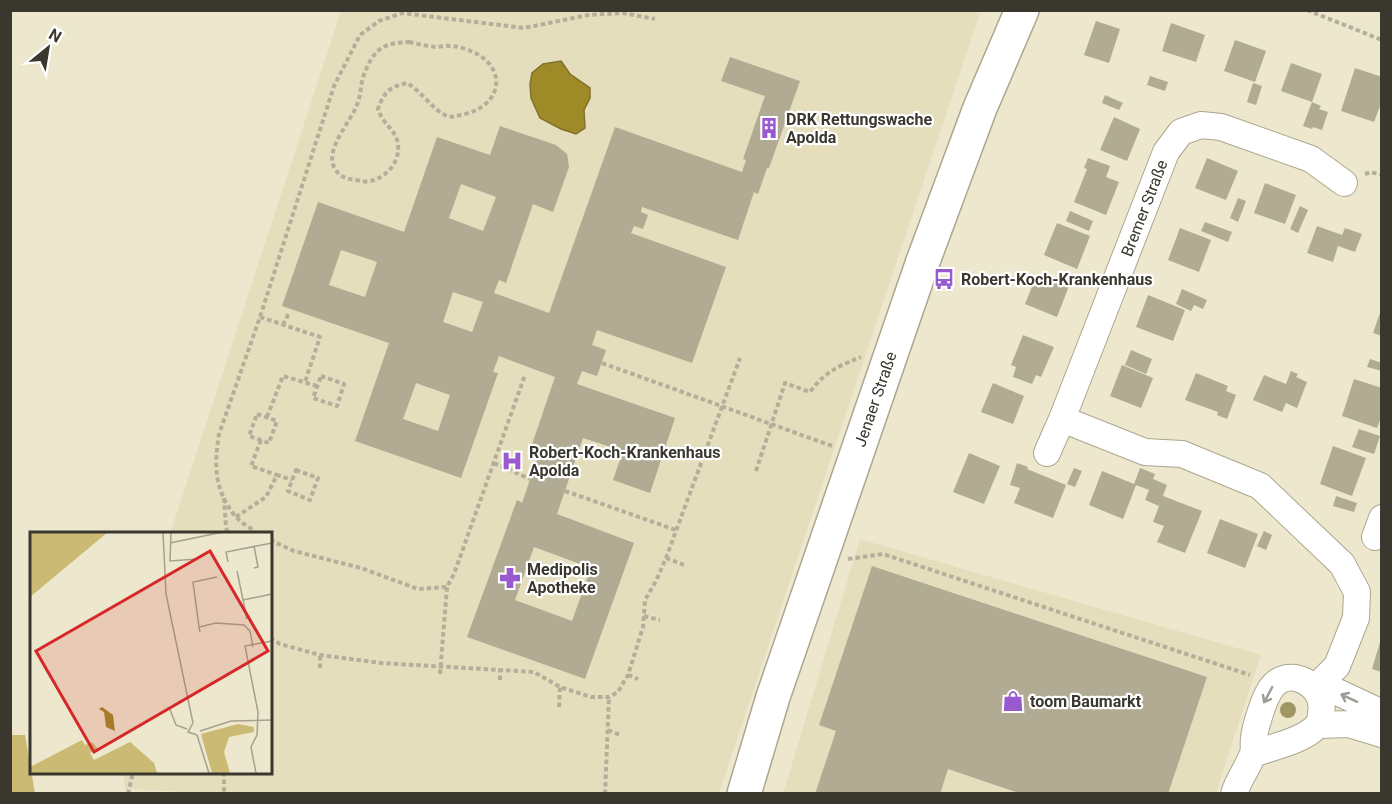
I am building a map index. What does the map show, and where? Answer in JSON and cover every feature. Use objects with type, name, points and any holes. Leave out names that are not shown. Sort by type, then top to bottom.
[{"type":"main road","name":"Jenaer Straße","points":[[744,794],[773,698],[922,264],[980,108],[1022,10]]},
{"type":"street","name":"Bremer Straße","points":[[1047,453],[1166,152],[1181,132],[1201,125],[1221,127],[1311,159],[1344,183]]},
{"type":"street","points":[[1062,419],[1145,452],[1182,454],[1260,486],[1342,564],[1357,592],[1356,618],[1337,666],[1315,688]]},
{"type":"street","points":[[1234,794],[1253,754],[1254,736],[1264,704],[1270,689],[1276,682],[1292,677],[1302,679],[1315,688],[1322,709],[1318,725]]},
{"type":"street","points":[[1315,688],[1335,691],[1382,713]]},
{"type":"street","points":[[1253,754],[1290,742],[1318,725],[1349,724],[1382,734]]},
{"type":"path","points":[[1307,10],[1382,40]]},
{"type":"path","points":[[255,532],[236,517],[216,479],[219,434],[260,317],[333,86],[360,35],[379,21],[402,13],[524,28],[588,15],[624,13],[656,19]]},
{"type":"path","points":[[409,42],[439,47],[450,46],[476,53],[488,63],[497,84],[493,97],[487,105],[470,113],[454,117],[446,115],[407,83],[389,89],[378,110],[398,142],[398,154],[394,164],[387,173],[369,182],[343,178],[334,168],[332,160],[340,135],[357,105],[367,67],[376,53],[382,47],[393,43],[409,42]]},
{"type":"path","points":[[283,325],[289,313]]},
{"type":"path","points":[[260,317],[320,337],[305,382]]},
{"type":"path","points":[[756,471],[785,383],[810,392],[820,378],[862,356]]},
{"type":"path","points":[[272,639],[280,644],[320,655],[380,665],[534,672],[560,687],[591,697],[609,697],[618,692],[628,675],[643,627],[645,600],[666,558],[740,358]]},
{"type":"path","points":[[602,363],[856,454]]},
{"type":"path","points":[[440,674],[447,587],[454,574],[525,375]]},
{"type":"path","points":[[267,417],[283,376],[317,387]]},
{"type":"path","points":[[321,376],[344,384],[337,406],[313,398],[317,387],[321,376]]},
{"type":"path","points":[[256,414],[267,417],[277,421],[269,443],[249,436],[256,414]]},
{"type":"path","points":[[261,440],[251,466],[292,480]]},
{"type":"path","points":[[494,464],[530,478]]},
{"type":"path","points":[[296,470],[318,478],[310,500],[288,491],[292,480],[296,470]]},
{"type":"path","points":[[236,517],[266,497],[277,475]]},
{"type":"path","points":[[565,490],[676,530]]},
{"type":"path","points":[[224,497],[227,532]]},
{"type":"path","points":[[272,541],[294,551],[361,568],[418,590],[447,587]]},
{"type":"path","points":[[846,559],[883,554],[1250,675]]},
{"type":"path","points":[[666,558],[684,565]]},
{"type":"path","points":[[644,616],[660,620]]},
{"type":"path","points":[[320,655],[320,668]]},
{"type":"path","points":[[500,669],[500,680]]},
{"type":"path","points":[[628,675],[638,679]]},
{"type":"path","points":[[560,687],[560,707]]},
{"type":"path","points":[[605,794],[609,697]]},
{"type":"path","points":[[608,730],[620,735]]},
{"type":"path","points":[[128,794],[133,774]]},
{"type":"path","points":[[224,774],[224,794]]},
{"type":"shaded area","name":"Robert-Koch-Krankenhaus Apolda","points":[[931,10],[980,13],[719,793],[203,793],[125,789],[123,774],[272,774],[272,532],[171,532],[341,11]]},
{"type":"shaded area","points":[[561,61],[570,74],[590,88],[590,98],[584,110],[585,128],[576,134],[540,118],[531,98],[532,73],[543,64]]},
{"type":"shaded area","name":"toom Baumarkt","points":[[860,539],[1261,655],[1216,793],[783,794]]},
{"type":"shaded area","points":[[10,735],[25,735],[35,793],[11,793]]},
{"type":"building","points":[[1096,21],[1120,29],[1109,63],[1084,55]]},
{"type":"building","points":[[1171,23],[1205,35],[1196,62],[1162,51]]},
{"type":"building","points":[[1235,40],[1266,51],[1255,82],[1224,71]]},
{"type":"building","points":[[730,57],[800,81],[769,168],[767,168],[758,194],[754,192],[738,240],[642,207],[641,212],[648,215],[643,229],[634,226],[631,233],[726,267],[692,363],[597,330],[592,345],[606,350],[597,376],[582,371],[577,384],[675,418],[650,493],[613,480],[623,451],[583,438],[557,514],[634,543],[585,679],[467,637],[517,500],[522,503],[538,456],[529,453],[555,377],[499,356],[493,372],[498,373],[461,478],[355,441],[389,343],[282,306],[318,202],[404,232],[437,137],[490,155],[500,126],[556,145],[567,154],[569,167],[553,212],[533,204],[506,283],[499,280],[494,293],[549,313],[615,127],[742,172],[746,160],[743,159],[765,96],[721,81]],"holes":[[[461,184],[496,197],[483,231],[449,218]],[[341,250],[377,262],[365,297],[329,285]],[[453,292],[483,302],[472,332],[443,322]],[[416,383],[450,395],[438,431],[403,419]],[[534,547],[591,568],[572,621],[515,600]]]},
{"type":"building","points":[[1291,63],[1322,74],[1312,102],[1281,91]]},
{"type":"building","points":[[1355,68],[1382,77],[1382,101],[1374,122],[1341,111]]},
{"type":"building","points":[[1150,76],[1168,82],[1165,91],[1147,85]]},
{"type":"building","points":[[1253,83],[1262,86],[1256,105],[1247,102]]},
{"type":"building","points":[[1105,95],[1123,103],[1119,110],[1102,103]]},
{"type":"building","points":[[1312,102],[1321,106],[1319,109],[1328,112],[1322,130],[1303,126]]},
{"type":"building","points":[[1114,117],[1140,129],[1127,161],[1100,150]]},
{"type":"building","points":[[1088,158],[1110,166],[1106,177],[1119,182],[1106,215],[1074,202],[1087,169],[1084,168]]},
{"type":"building","points":[[1207,158],[1238,171],[1226,200],[1195,188]]},
{"type":"building","points":[[1265,183],[1296,195],[1285,224],[1254,213]]},
{"type":"building","points":[[1238,198],[1246,201],[1238,222],[1230,218]]},
{"type":"building","points":[[1300,206],[1308,210],[1298,233],[1290,229]]},
{"type":"building","points":[[1070,211],[1093,221],[1089,231],[1066,221]]},
{"type":"building","points":[[1205,222],[1232,232],[1228,242],[1201,231]]},
{"type":"building","points":[[1057,223],[1090,236],[1077,269],[1044,255]]},
{"type":"building","points":[[1317,226],[1342,235],[1345,228],[1362,234],[1355,252],[1338,246],[1333,262],[1307,253]]},
{"type":"building","points":[[1180,228],[1211,240],[1199,272],[1168,260]]},
{"type":"building","points":[[1037,274],[1069,286],[1057,317],[1025,304]]},
{"type":"building","points":[[1182,289],[1207,300],[1203,309],[1194,305],[1191,311],[1176,304]]},
{"type":"building","points":[[1148,295],[1185,310],[1173,341],[1136,327]]},
{"type":"building","points":[[1382,310],[1382,336],[1373,333]]},
{"type":"building","points":[[1023,335],[1054,347],[1041,377],[1036,375],[1032,384],[1013,377],[1016,367],[1011,365]]},
{"type":"building","points":[[1131,350],[1152,359],[1146,374],[1125,365]]},
{"type":"building","points":[[1370,359],[1382,363],[1382,371],[1367,367]]},
{"type":"building","points":[[1122,365],[1153,378],[1141,408],[1110,396]]},
{"type":"building","points":[[1291,371],[1298,374],[1296,377],[1307,382],[1297,408],[1286,403],[1282,412],[1253,400],[1264,375],[1286,384]]},
{"type":"building","points":[[1196,373],[1228,386],[1226,391],[1236,395],[1227,419],[1217,415],[1218,412],[1185,400]]},
{"type":"building","points":[[1354,379],[1382,388],[1382,415],[1377,428],[1342,416]]},
{"type":"building","points":[[993,383],[1024,396],[1013,424],[981,412]]},
{"type":"building","points":[[1359,429],[1380,436],[1374,454],[1352,447]]},
{"type":"building","points":[[1333,446],[1366,458],[1352,496],[1320,484]]},
{"type":"building","points":[[969,453],[1000,466],[984,504],[953,492]]},
{"type":"building","points":[[1017,463],[1066,485],[1053,518],[1014,503],[1020,488],[1010,485]]},
{"type":"building","points":[[1074,468],[1082,471],[1075,487],[1067,484]]},
{"type":"building","points":[[1140,468],[1155,474],[1153,479],[1167,485],[1163,496],[1202,511],[1185,553],[1157,542],[1164,526],[1153,522],[1159,506],[1145,500],[1149,490],[1136,485],[1123,519],[1089,505],[1102,471],[1134,484]]},
{"type":"building","points":[[1336,496],[1357,503],[1354,512],[1333,506]]},
{"type":"building","points":[[1220,519],[1258,534],[1245,568],[1207,553]]},
{"type":"building","points":[[1264,531],[1272,535],[1266,550],[1257,546]]},
{"type":"building","name":"toom Baumarkt","points":[[872,566],[1207,677],[1168,794],[1022,794],[948,769],[940,794],[815,794],[836,731],[819,725]]},
{"type":"building","points":[[1382,639],[1382,672],[1372,669]]},
{"type":"place","name":"DRK Rettungswache Apolda","points":[[769,128]]},
{"type":"place","name":"Robert-Koch-Krankenhaus","points":[[944,279]]},
{"type":"place","name":"Robert-Koch-Krankenhaus Apolda","points":[[512,461]]},
{"type":"place","name":"Medipolis Apotheke","points":[[510,578]]},
{"type":"place","name":"toom Baumarkt","points":[[1013,701]]}]
